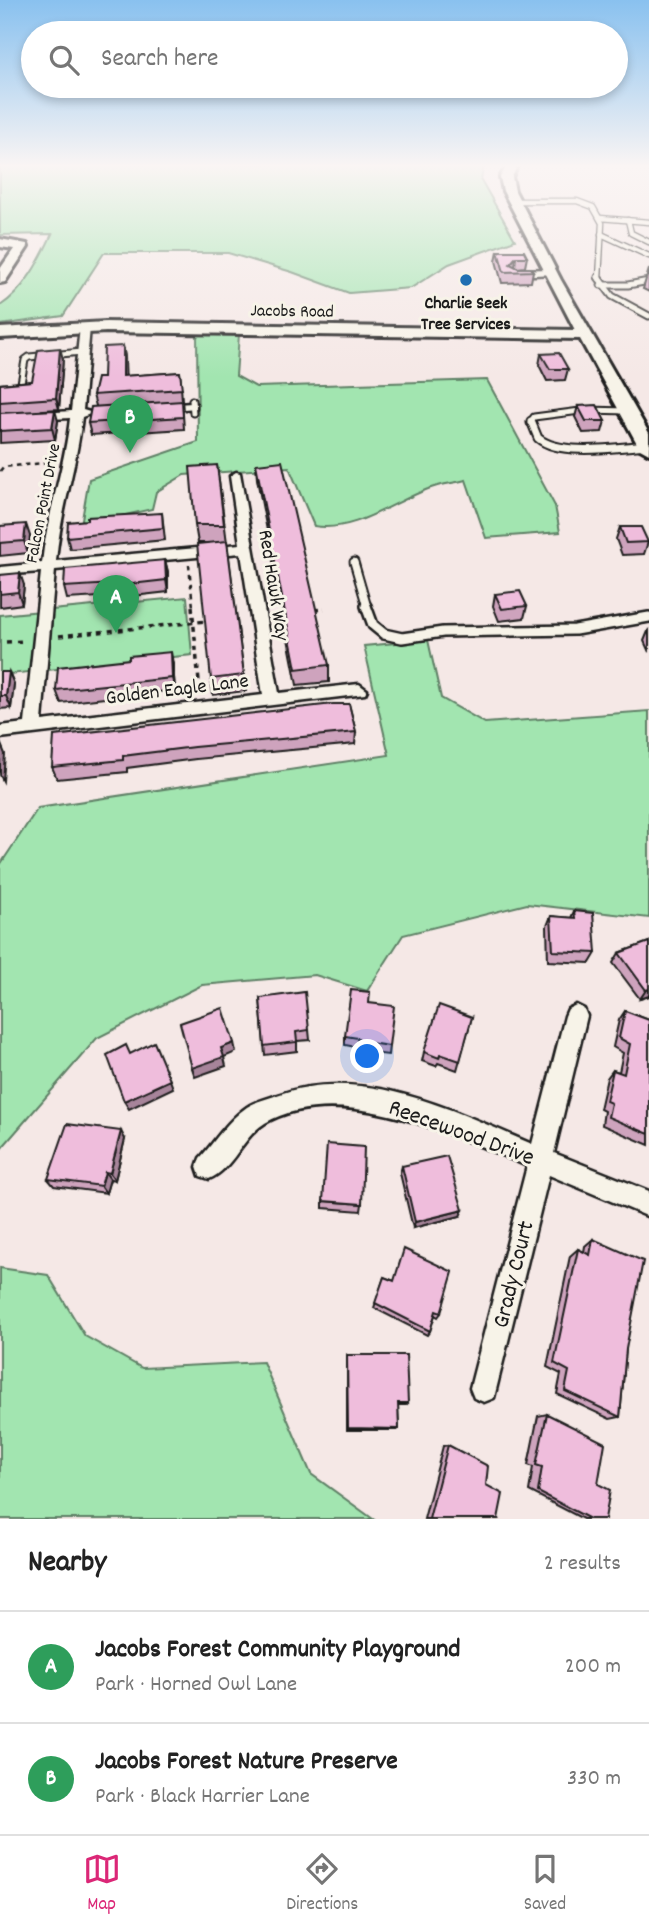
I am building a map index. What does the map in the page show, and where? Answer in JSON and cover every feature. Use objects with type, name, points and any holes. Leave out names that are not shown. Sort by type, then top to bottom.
[{"type":"main road","points":[[531,235],[648,447]]},
{"type":"main road","points":[[0,243],[22,247],[0,279]]},
{"type":"main road","name":"Jacobs Road","points":[[0,333],[85,327],[584,335]]},
{"type":"street","points":[[516,274],[550,272]]},
{"type":"street","name":"Falcon Point Drive","points":[[33,728],[51,540],[73,448],[85,327]]},
{"type":"street","points":[[154,409],[192,407]]},
{"type":"street","points":[[0,419],[103,412]]},
{"type":"street","name":"Red Hawk Way","points":[[236,476],[272,700]]},
{"type":"street","points":[[0,571],[247,548]]},
{"type":"street","name":"Golden Eagle Lane","points":[[0,732],[359,691]]},
{"type":"street","name":"Grady Court","points":[[484,1388],[576,1016]]},
{"type":"street","name":"Reecewood Drive","points":[[209,1167],[257,1115],[290,1101],[328,1096],[379,1101],[423,1112],[649,1204]]},
{"type":"lane","points":[[601,235],[598,276],[601,285],[615,299],[649,316]]},
{"type":"lane","points":[[603,235],[649,256]]},
{"type":"lane","points":[[601,285],[649,281]]},
{"type":"lane","points":[[20,389],[25,360],[29,357],[82,352]]},
{"type":"lane","points":[[627,411],[556,413],[534,417],[530,423],[534,435],[544,444],[560,448],[648,447]]},
{"type":"lane","points":[[354,562],[373,625],[384,634],[402,638],[443,632],[575,630],[649,617]]},
{"type":"path","points":[[0,471],[3,467],[56,462]]},
{"type":"path","points":[[189,559],[200,698]]},
{"type":"path","points":[[313,611],[324,610]]},
{"type":"path","points":[[60,636],[217,620]]},
{"type":"path","points":[[6,642],[25,641]]},
{"type":"green space","points":[[52,235],[512,235],[515,240],[449,264],[411,288],[349,293],[228,253],[104,253],[63,316],[0,325],[0,306],[17,292],[37,264]]},
{"type":"green space","points":[[197,333],[239,334],[236,376],[256,387],[487,380],[555,506],[560,532],[486,538],[466,480],[428,489],[358,521],[329,527],[314,526],[289,467],[184,475],[156,492],[152,509],[81,525],[89,479],[198,442]]},
{"type":"green space","points":[[187,597],[192,655],[0,675],[0,615]]},
{"type":"green space","points":[[428,640],[441,698],[485,723],[649,711],[649,918],[527,904],[403,935],[367,991],[315,975],[202,985],[97,1038],[0,1150],[0,865],[38,808],[389,755],[364,646]]},
{"type":"green space","points":[[0,1268],[48,1275],[85,1336],[142,1368],[263,1362],[311,1474],[373,1519],[0,1519]]},
{"type":"building","points":[[498,251],[524,251],[527,257],[516,257],[510,264],[518,268],[531,268],[533,271],[504,272]]},
{"type":"building","points":[[123,346],[123,376],[180,372],[182,389],[93,395],[97,378],[103,378],[104,347]]},
{"type":"building","points":[[60,348],[56,398],[0,402],[0,384],[32,381],[38,350]]},
{"type":"building","points":[[559,353],[568,369],[550,369],[541,354]]},
{"type":"building","points":[[182,401],[183,417],[88,423],[91,407]]},
{"type":"building","points":[[597,405],[605,421],[586,421],[578,406]]},
{"type":"building","points":[[55,410],[52,428],[0,431],[0,413]]},
{"type":"building","points":[[282,461],[329,665],[296,669],[256,464]]},
{"type":"building","points":[[217,465],[224,525],[195,525],[190,467]]},
{"type":"building","points":[[162,513],[163,528],[67,537],[68,522],[87,520],[87,517]]},
{"type":"building","points":[[26,524],[24,541],[0,543],[0,526]]},
{"type":"building","points":[[620,527],[641,527],[648,542],[626,543]]},
{"type":"building","points":[[227,541],[244,675],[211,679],[197,544]]},
{"type":"building","points":[[165,560],[166,580],[114,586],[64,587],[65,569]]},
{"type":"building","points":[[20,573],[18,592],[0,594],[0,575]]},
{"type":"building","points":[[520,591],[527,606],[502,609],[495,594]]},
{"type":"building","points":[[171,652],[172,678],[56,690],[58,667]]},
{"type":"building","points":[[0,672],[9,672],[6,696],[0,696]]},
{"type":"building","points":[[349,704],[356,732],[194,747],[123,756],[123,760],[52,767],[54,736]]},
{"type":"building","points":[[574,911],[593,913],[596,953],[553,951],[551,916],[575,918]]},
{"type":"building","points":[[649,942],[649,989],[646,990],[619,953]]},
{"type":"building","points":[[351,990],[370,992],[369,1003],[394,1006],[389,1046],[357,1041],[358,1038],[345,1036]]},
{"type":"building","points":[[305,992],[309,1030],[296,1032],[297,1042],[264,1046],[260,998]]},
{"type":"building","points":[[439,1005],[472,1017],[460,1061],[440,1054],[439,1058],[424,1052]]},
{"type":"building","points":[[223,1008],[234,1043],[221,1048],[224,1057],[192,1068],[180,1023]]},
{"type":"building","points":[[625,1011],[649,1020],[649,1134],[608,1117],[611,1103],[606,1101],[613,1070],[624,1074],[630,1044],[619,1038]]},
{"type":"building","points":[[154,1042],[170,1080],[124,1101],[107,1055],[126,1045],[130,1054]]},
{"type":"building","points":[[67,1124],[121,1131],[110,1173],[105,1172],[101,1186],[48,1179]]},
{"type":"building","points":[[327,1144],[364,1147],[362,1204],[323,1201]]},
{"type":"building","points":[[447,1156],[463,1210],[415,1222],[402,1166]]},
{"type":"building","points":[[593,1239],[643,1261],[626,1349],[620,1417],[565,1391],[569,1371],[554,1363],[578,1249],[590,1255]]},
{"type":"building","points":[[404,1249],[453,1272],[441,1313],[436,1311],[430,1331],[375,1303],[384,1277],[394,1281]]},
{"type":"building","points":[[347,1355],[406,1355],[408,1403],[398,1403],[399,1429],[348,1428]]},
{"type":"building","points":[[547,1414],[605,1443],[598,1484],[610,1490],[605,1519],[590,1519],[538,1492],[542,1467],[536,1465]]},
{"type":"building","points":[[448,1445],[488,1466],[486,1485],[503,1494],[498,1519],[429,1519]]},
{"type":"place","name":"Charlie Seek Tree Services","points":[[466,280]]},
{"type":"place","name":"Jacobs Forest Nature Preserve","points":[[130,453]]},
{"type":"place","name":"Jacobs Forest Community Playground","points":[[116,633]]}]
